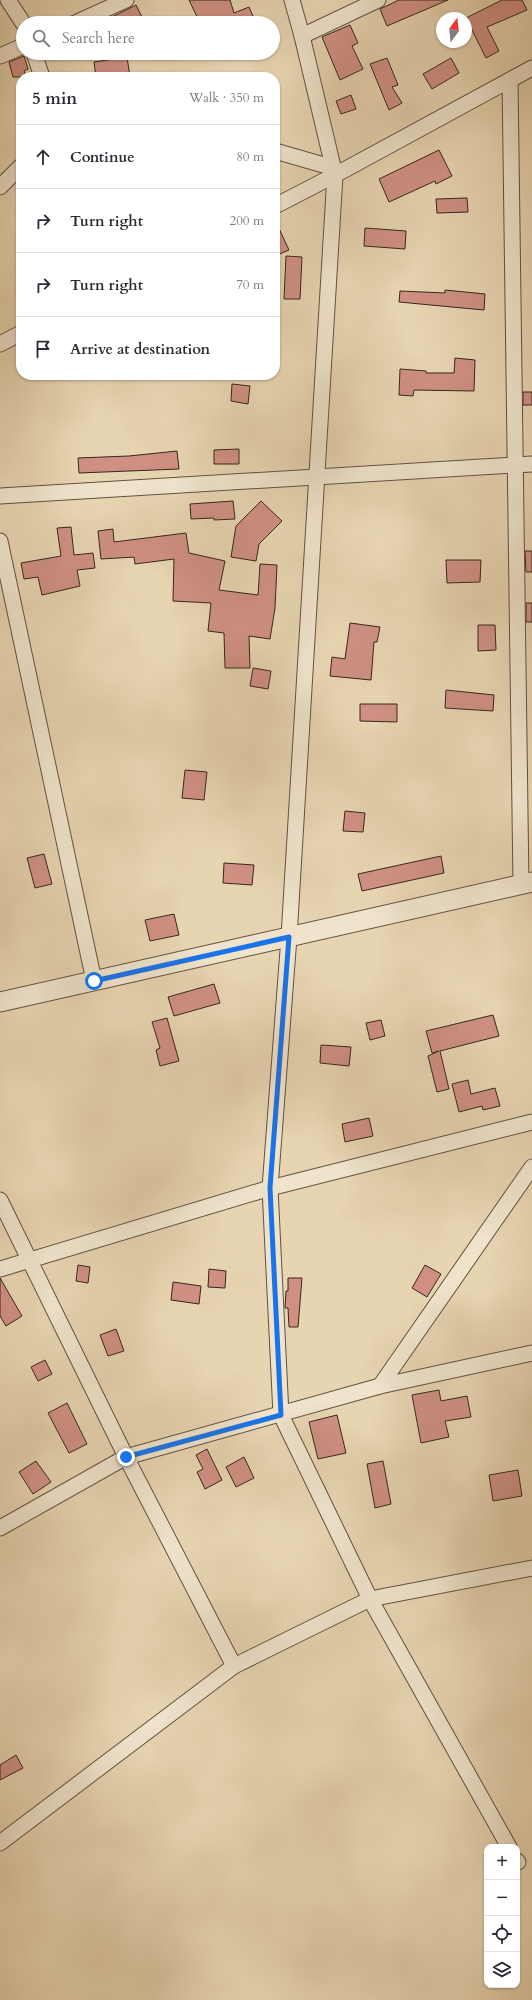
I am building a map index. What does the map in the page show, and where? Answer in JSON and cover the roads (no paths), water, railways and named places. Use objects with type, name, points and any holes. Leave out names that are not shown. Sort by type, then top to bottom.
[{"type":"street","points":[[8,0],[18,16]]},
{"type":"street","points":[[91,16],[126,0]]},
{"type":"street","points":[[292,0],[334,172],[318,477],[289,937],[270,1188],[281,1415],[370,1599],[507,1844]]},
{"type":"street","points":[[302,36],[378,0]]},
{"type":"street","points":[[0,56],[16,49]]},
{"type":"street","points":[[36,60],[40,72]]},
{"type":"street","points":[[280,203],[334,172],[532,68]]},
{"type":"street","points":[[0,1002],[527,883],[516,465],[510,80]]},
{"type":"street","points":[[280,153],[334,172]]},
{"type":"street","points":[[0,188],[16,171]]},
{"type":"street","points":[[0,344],[16,336]]},
{"type":"street","points":[[0,496],[532,464]]},
{"type":"street","points":[[0,541],[94,981]]},
{"type":"street","points":[[0,1269],[270,1188],[532,1122]]},
{"type":"street","points":[[380,1386],[532,1167]]},
{"type":"street","points":[[0,1200],[126,1457],[234,1666]]},
{"type":"street","points":[[0,1528],[126,1457],[281,1415],[380,1386],[532,1353]]},
{"type":"street","points":[[0,1844],[234,1666],[370,1599],[532,1568]]}]
